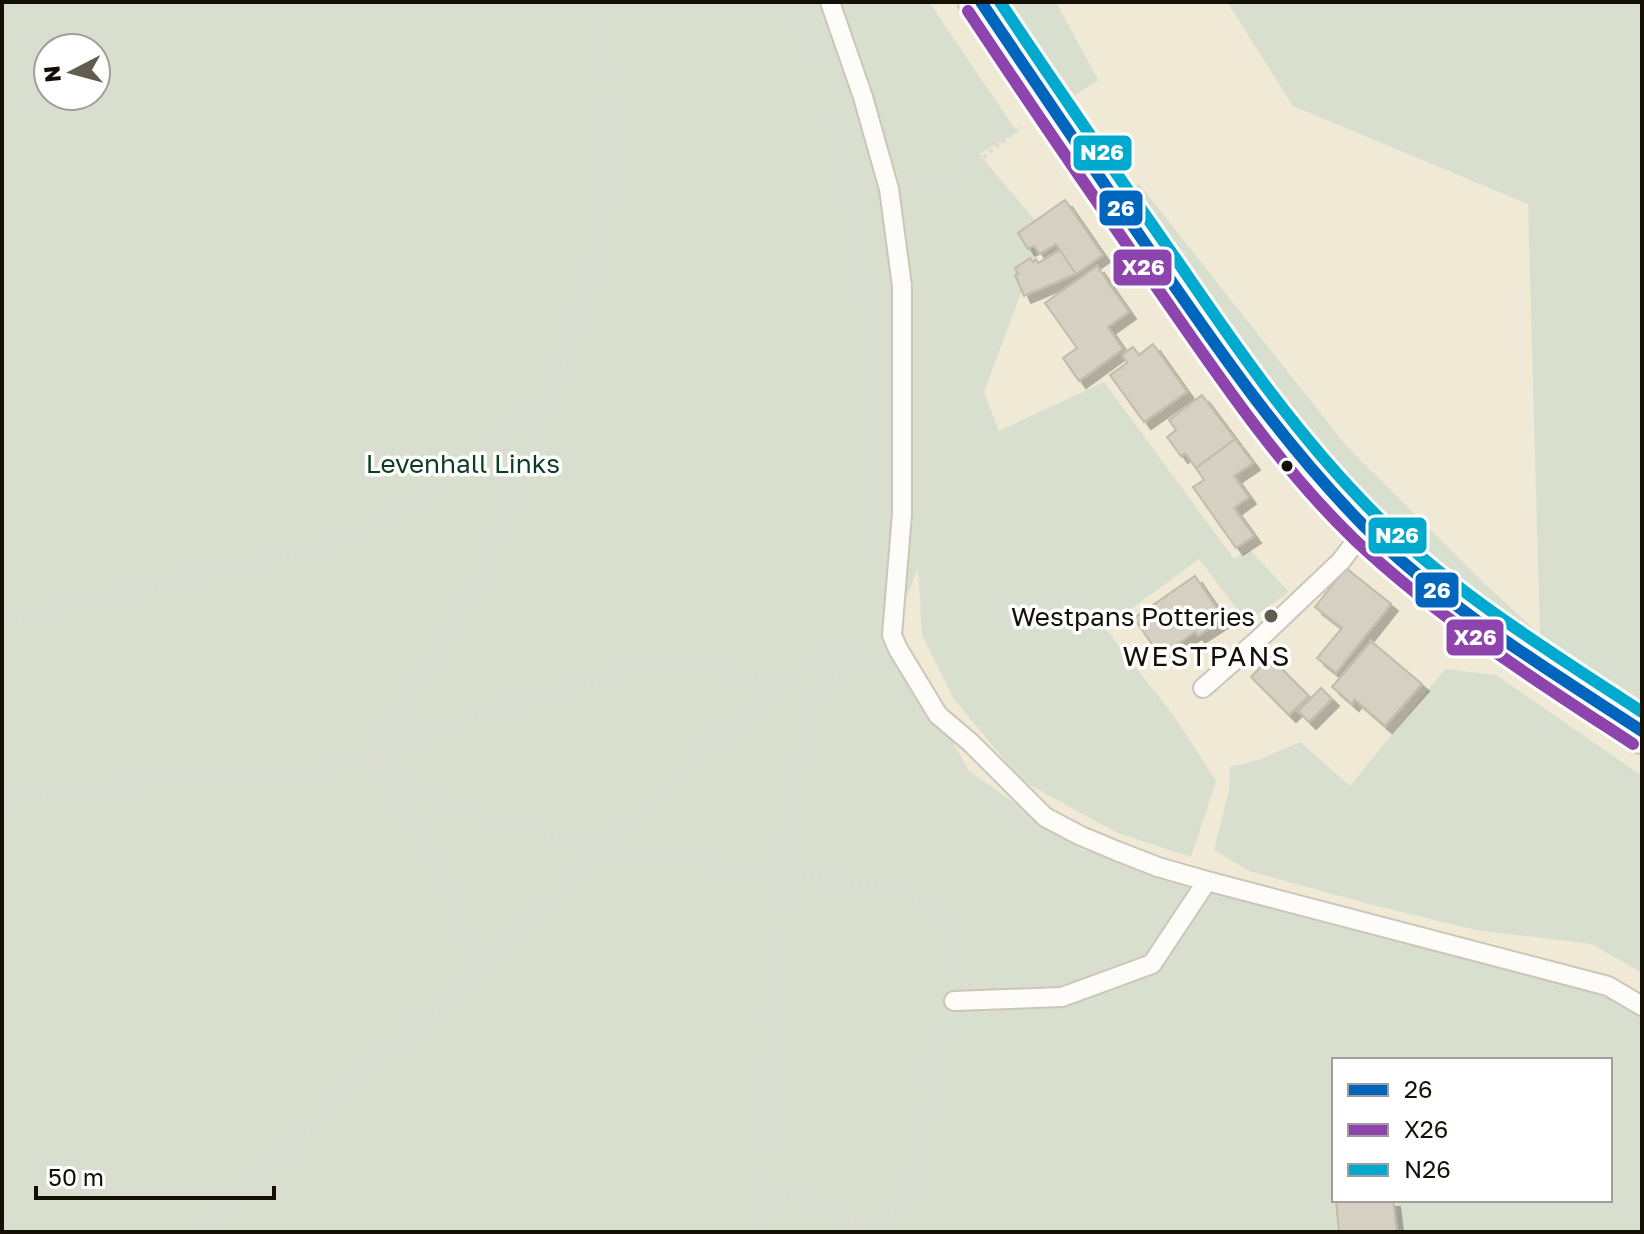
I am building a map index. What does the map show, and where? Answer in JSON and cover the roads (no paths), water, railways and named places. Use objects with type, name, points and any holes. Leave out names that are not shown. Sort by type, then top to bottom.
[{"type":"main road","points":[[981,2],[1240,380],[1304,463],[1366,528],[1416,574],[1477,621],[1642,731]]},
{"type":"lane","points":[[830,2],[863,97],[889,189],[902,286],[902,514],[895,642],[938,715],[971,743],[1045,817],[1117,851],[1207,881],[1608,986],[1642,1006]]},
{"type":"lane","points":[[1203,688],[1341,561],[1366,528]]},
{"type":"lane","points":[[954,1001],[1062,997],[1152,964],[1207,881]]},
{"type":"place","name":"Westpans Potteries","points":[[1271,616]]},
{"type":"district","name":"WESTPANS","points":[[1207,655]]},
{"type":"park label","name":"Levenhall Links","points":[[463,463]]}]
